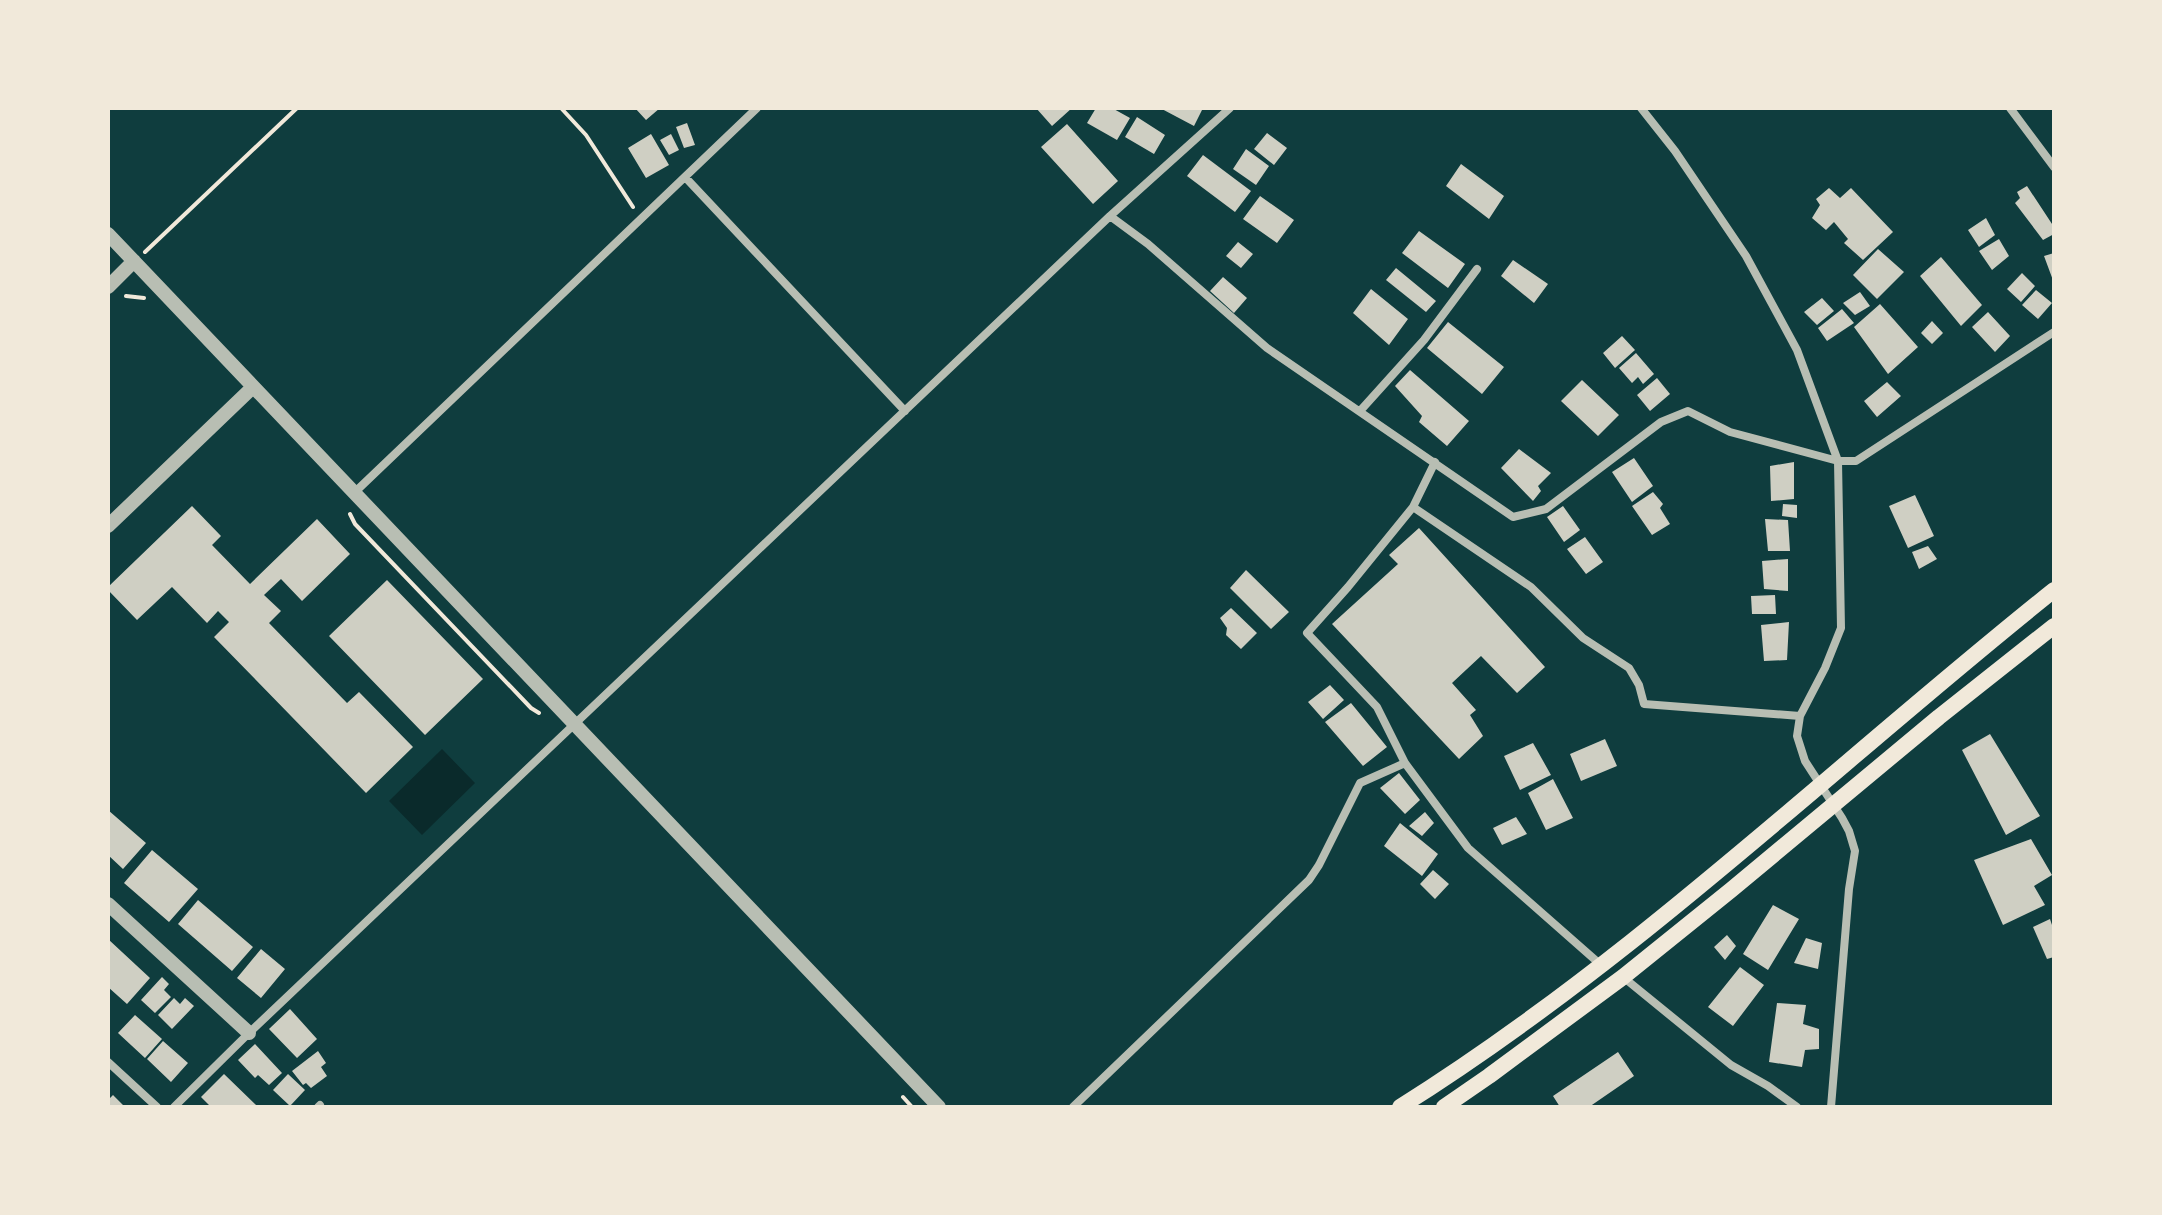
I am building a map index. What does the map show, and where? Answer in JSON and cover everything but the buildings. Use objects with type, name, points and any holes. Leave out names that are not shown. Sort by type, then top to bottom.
[{"type":"main road","points":[[1400,1107],[1453,1074],[1601,965],[1821,786],[2054,590]]},
{"type":"main road","points":[[1444,1107],[1623,977],[2054,626]]},
{"type":"street","points":[[354,493],[757,108]]},
{"type":"street","points":[[174,1107],[1110,216],[1230,108]]},
{"type":"street","points":[[1641,108],[1675,151],[1746,256],[1797,350],[1838,461],[1841,628],[1800,716],[1797,736],[1805,761],[1849,831],[1855,851],[1849,889],[1831,1107]]},
{"type":"street","points":[[2010,108],[2054,167]]},
{"type":"street","points":[[685,177],[905,411]]},
{"type":"street","points":[[1110,216],[1148,244],[1267,348],[1513,517],[1546,509],[1661,422],[1688,411],[1730,432],[1838,461],[1856,461],[2054,332]]},
{"type":"street","points":[[108,234],[939,1107]]},
{"type":"street","points":[[108,287],[134,261]]},
{"type":"street","points":[[1360,411],[1424,340],[1477,269]]},
{"type":"street","points":[[108,526],[253,387]]},
{"type":"street","points":[[1435,462],[1413,507],[1307,633],[1377,707],[1405,763],[1468,848],[1601,965]]},
{"type":"street","points":[[1413,507],[1531,587],[1583,638],[1629,668],[1639,685],[1644,704],[1800,716]]},
{"type":"street","points":[[1073,1107],[1309,880],[1360,783],[1405,763]]},
{"type":"street","points":[[108,904],[249,1033]]},
{"type":"street","points":[[1623,977],[1731,1065],[1797,1107]]},
{"type":"street","points":[[108,1062],[157,1107]]},
{"type":"path","points":[[134,261],[297,108]]},
{"type":"path","points":[[561,108],[586,135],[641,219]]},
{"type":"water","points":[[442,749],[475,783],[422,835],[389,801]]}]
